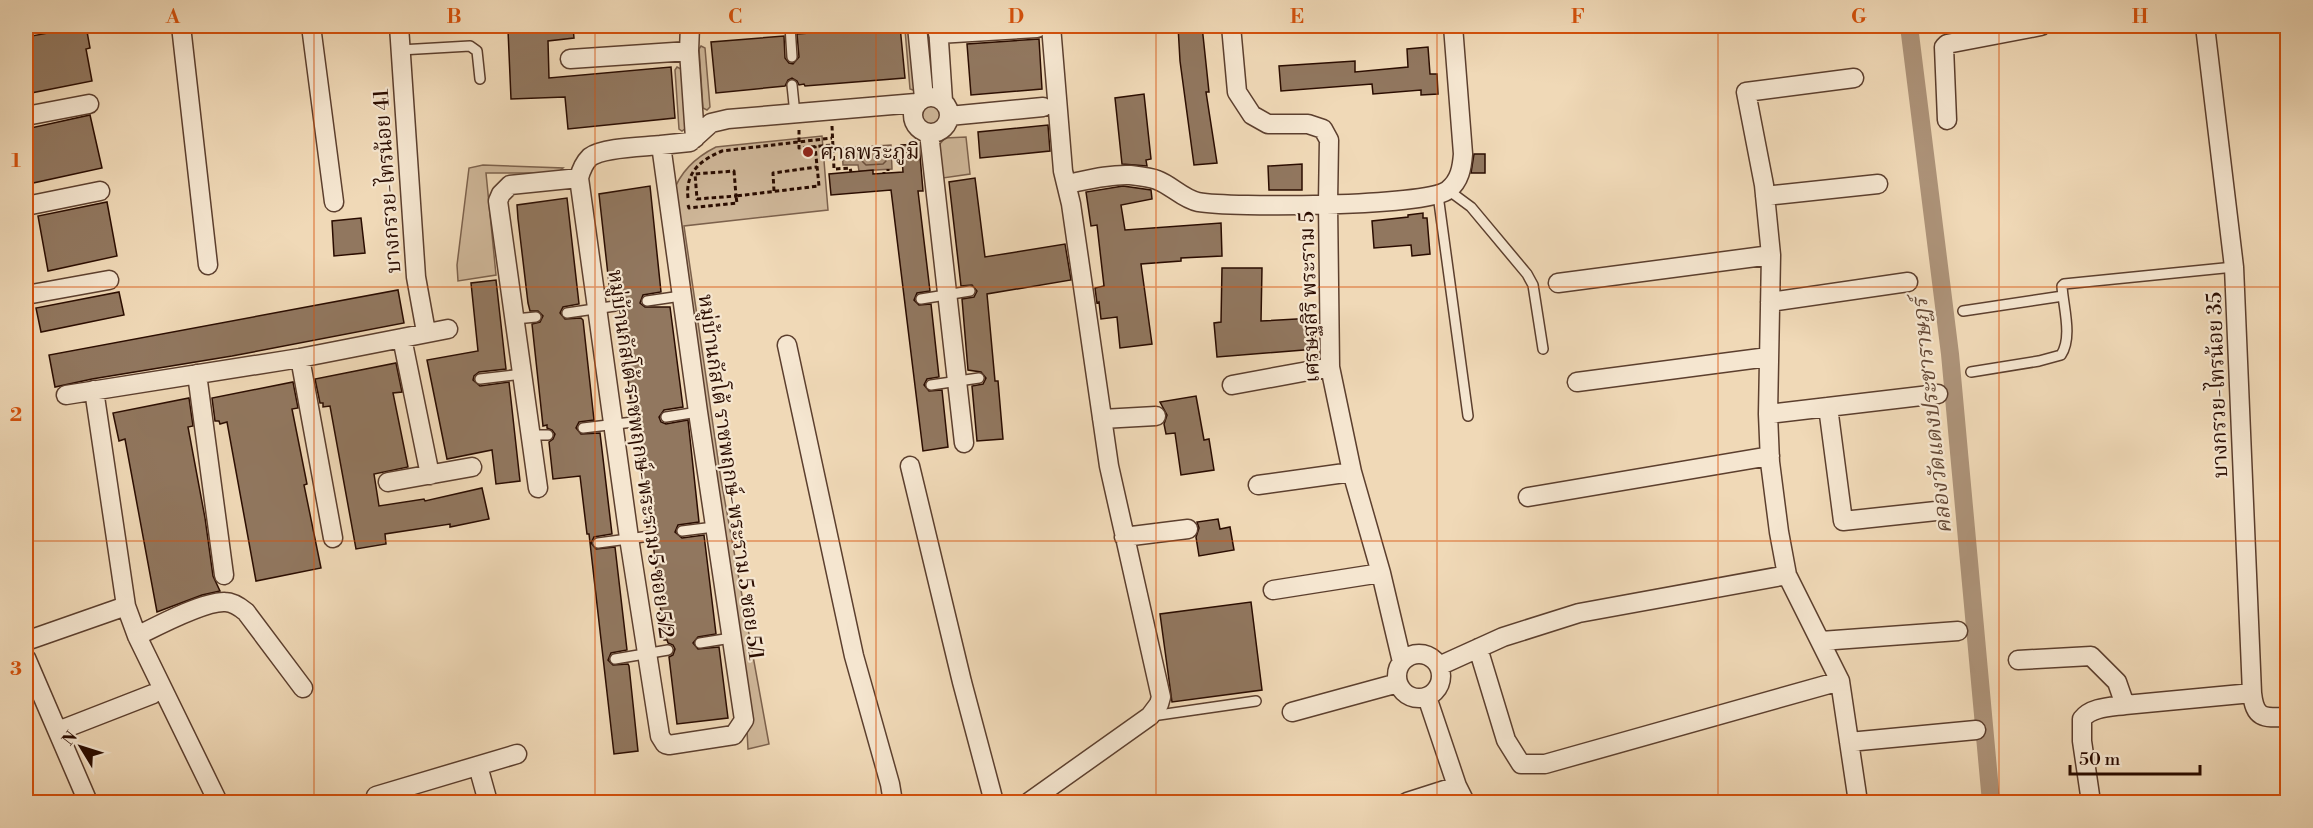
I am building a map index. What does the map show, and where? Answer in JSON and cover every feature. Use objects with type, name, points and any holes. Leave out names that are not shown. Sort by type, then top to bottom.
[{"type":"street","points":[[181,26],[208,265]]},
{"type":"street","points":[[311,26],[334,202]]},
{"type":"street","name":"บางกรวย-ไทรน้อย 41","points":[[399,26],[416,277],[426,332]]},
{"type":"street","points":[[695,26],[689,51],[695,138]]},
{"type":"street","points":[[917,26],[920,100],[912,113],[912,120],[918,129],[929,134],[943,129],[946,109],[938,30],[1044,27],[1063,171],[1067,184],[1109,466],[1160,692],[1159,704],[1150,716],[1029,802]]},
{"type":"street","name":"เศรษฐสิริ พระราม 5","points":[[1231,26],[1237,92],[1252,115],[1268,124],[1308,124],[1323,129],[1329,140],[1330,367],[1352,472],[1381,573],[1402,662],[1398,668],[1398,683]]},
{"type":"street","points":[[1067,184],[1129,175],[1157,180],[1195,201],[1238,206],[1374,202],[1443,193],[1456,181],[1461,169],[1463,154],[1453,26]]},
{"type":"street","points":[[1947,120],[1944,47],[1947,44],[2041,26]]},
{"type":"street","name":"บางกรวย-ไทรน้อย 35","points":[[2205,26],[2234,267],[2252,693]]},
{"type":"street","points":[[570,59],[689,51]]},
{"type":"street","points":[[1854,78],[1746,92],[1766,196],[1771,255],[1768,414],[1770,456],[1779,532],[1787,575],[1840,681],[1858,802]]},
{"type":"street","points":[[538,488],[539,435],[522,374],[498,201],[510,185],[579,178],[583,166],[590,158],[601,152],[684,144],[695,138],[713,122],[934,97],[946,109],[1043,107]]},
{"type":"street","points":[[26,116],[89,104]]},
{"type":"street","points":[[929,134],[964,443]]},
{"type":"street","name":"หมู่บ้านกัสโต้ ราชพฤกษ์-พระราม 5 ซอย 5/1","points":[[660,736],[665,744],[673,745],[734,735],[744,720],[714,527],[661,145]]},
{"type":"street","name":"หมู่บ้านกัสโต้ ราชพฤกษ์-พระราม 5 ซอย 5/2","points":[[579,178],[606,308],[614,424],[660,736]]},
{"type":"street","points":[[1766,196],[1878,184]]},
{"type":"street","points":[[26,206],[100,192]]},
{"type":"street","points":[[1558,283],[1771,255]]},
{"type":"street","points":[[26,290],[109,280]]},
{"type":"street","points":[[1770,302],[1908,282]]},
{"type":"street","points":[[66,395],[300,358],[448,329]]},
{"type":"street","points":[[402,338],[430,475]]},
{"type":"street","points":[[787,345],[854,656],[893,802]]},
{"type":"street","points":[[1577,382],[1768,357]]},
{"type":"street","points":[[300,358],[333,538]]},
{"type":"street","points":[[1232,385],[1330,367]]},
{"type":"street","points":[[197,374],[224,575]]},
{"type":"street","points":[[94,390],[126,606],[137,636],[218,802]]},
{"type":"street","points":[[1768,414],[1938,394]]},
{"type":"street","points":[[1828,407],[1843,521],[1936,511]]},
{"type":"street","points":[[1102,419],[1156,416]]},
{"type":"street","points":[[1528,497],[1770,456]]},
{"type":"street","points":[[910,465],[993,802]]},
{"type":"street","points":[[388,482],[472,467]]},
{"type":"street","points":[[1258,485],[1352,472]]},
{"type":"street","points":[[1125,537],[1188,529]]},
{"type":"street","points":[[1273,590],[1381,573]]},
{"type":"street","points":[[1439,666],[1503,637],[1579,613],[1787,575]]},
{"type":"street","points":[[137,636],[208,605],[226,602],[238,605],[246,612],[303,688]]},
{"type":"street","points":[[26,641],[126,606]]},
{"type":"street","points":[[1821,641],[1958,631]]},
{"type":"street","points":[[1478,648],[1506,740],[1521,764],[1545,764],[1840,681]]},
{"type":"street","points":[[1292,712],[1398,683],[1406,694],[1420,699],[1434,693],[1441,681],[1439,666],[1429,656],[1422,654],[1407,657],[1402,662]]},
{"type":"street","points":[[2018,660],[2091,656],[2117,682],[2125,705]]},
{"type":"street","points":[[26,658],[88,802]]},
{"type":"street","points":[[2091,802],[2082,741],[2082,719],[2087,712],[2125,705],[2252,693],[2254,709],[2258,713],[2274,717],[2288,717]]},
{"type":"street","points":[[58,731],[153,694]]},
{"type":"street","points":[[1407,802],[1461,794],[1427,697]]},
{"type":"street","points":[[1849,742],[1976,730]]},
{"type":"street","points":[[376,796],[517,754]]},
{"type":"street","points":[[478,766],[488,802]]},
{"type":"lane","points":[[790,26],[792,57]]},
{"type":"lane","points":[[400,50],[470,46],[477,51],[480,79]]},
{"type":"lane","points":[[792,85],[795,114]]},
{"type":"lane","points":[[1443,193],[1471,207],[1527,274],[1533,285],[1543,349]]},
{"type":"lane","points":[[1443,193],[1468,416]]},
{"type":"lane","points":[[1971,372],[2061,355],[2065,348],[2067,333],[2062,286],[2064,284],[2234,267]]},
{"type":"lane","points":[[921,299],[970,291]]},
{"type":"lane","points":[[647,301],[681,296]]},
{"type":"lane","points":[[1963,311],[2063,296]]},
{"type":"lane","points":[[567,313],[606,308]]},
{"type":"lane","points":[[514,319],[536,317]]},
{"type":"lane","points":[[480,380],[522,374]]},
{"type":"lane","points":[[931,385],[979,378]]},
{"type":"lane","points":[[666,417],[698,412]]},
{"type":"lane","points":[[583,428],[633,422]]},
{"type":"lane","points":[[682,531],[714,527]]},
{"type":"lane","points":[[598,543],[650,536]]},
{"type":"lane","points":[[700,643],[731,638]]},
{"type":"lane","points":[[615,658],[668,650]]},
{"type":"lane","points":[[1150,716],[1256,701]]},
{"type":"path","points":[[815,146],[819,186],[736,196],[697,199],[695,174],[734,171],[736,196],[736,203],[689,208],[687,188],[689,179],[700,164],[723,151],[832,138],[834,169],[850,168],[851,172]]},
{"type":"path","points":[[799,141],[799,148],[832,145]]},
{"type":"path","points":[[774,191],[773,173],[817,167]]},
{"type":"shaded area","points":[[910,27],[915,90],[910,89],[905,30]]},
{"type":"shaded area","points":[[701,46],[705,48],[710,107],[707,110],[703,108],[699,49]]},
{"type":"shaded area","points":[[677,67],[681,69],[686,128],[682,131],[679,129],[675,70]]},
{"type":"shaded area","points":[[931,104],[939,107],[942,115],[939,123],[931,126],[923,123],[920,115],[923,107]]},
{"type":"shaded area","points":[[822,136],[828,210],[684,226],[721,480],[769,744],[748,749],[746,712],[673,193],[680,178],[690,166],[702,155],[716,147]]},
{"type":"shaded area","points":[[966,137],[970,174],[943,178],[939,145],[945,138]]},
{"type":"shaded area","points":[[483,165],[563,168],[557,173],[486,173],[496,275],[458,281],[457,265],[469,168]]},
{"type":"water","points":[[891,145],[892,169],[859,171],[858,165],[843,165],[842,148]]},
{"type":"building","points":[[86,26],[90,48],[86,49],[92,81],[26,94],[26,37]]},
{"type":"building","points":[[900,26],[905,78],[805,86],[804,84],[799,85],[792,78],[785,86],[716,93],[711,42],[784,36],[785,58],[793,64],[799,57],[797,34]]},
{"type":"building","points":[[1178,26],[1202,26],[1209,92],[1206,92],[1217,163],[1194,165],[1180,61]]},
{"type":"building","points":[[573,27],[574,38],[548,41],[549,78],[671,67],[675,118],[568,129],[565,97],[511,99],[508,30]]},
{"type":"building","points":[[1039,39],[1042,89],[971,95],[967,44]]},
{"type":"building","points":[[1428,47],[1430,74],[1437,74],[1438,94],[1421,95],[1421,90],[1373,94],[1372,84],[1281,91],[1279,66],[1355,61],[1355,72],[1408,67],[1407,49]]},
{"type":"building","points":[[1144,94],[1151,159],[1146,160],[1147,166],[1122,164],[1115,98]]},
{"type":"building","points":[[90,115],[102,168],[33,183],[26,152],[26,129]]},
{"type":"building","points":[[1048,125],[1050,151],[980,158],[978,132]]},
{"type":"building","points":[[919,144],[923,191],[918,191],[930,291],[917,293],[914,300],[919,305],[931,304],[939,377],[927,379],[924,385],[929,391],[942,390],[948,447],[923,451],[891,190],[831,195],[829,174],[873,170],[873,174],[903,172],[901,145]]},
{"type":"building","points":[[1474,154],[1485,154],[1485,173],[1471,173]]},
{"type":"building","points":[[1302,164],[1302,190],[1269,190],[1268,166]]},
{"type":"building","points":[[975,178],[985,257],[1065,244],[1071,280],[987,294],[1003,439],[977,441],[972,386],[983,384],[986,378],[981,372],[968,370],[962,299],[974,297],[977,291],[972,285],[961,286],[949,182]]},
{"type":"building","points":[[650,186],[661,292],[643,295],[640,303],[645,307],[670,307],[683,407],[664,410],[659,417],[661,422],[666,424],[688,420],[699,522],[678,525],[675,532],[682,538],[704,535],[716,634],[698,637],[693,643],[698,649],[719,647],[728,718],[677,724],[669,657],[673,655],[675,649],[667,640],[664,640],[653,542],[657,535],[651,526],[647,527],[636,428],[640,421],[632,413],[620,311],[622,304],[618,300],[617,292],[610,293],[599,194]]},
{"type":"building","points":[[1123,186],[1151,190],[1152,199],[1121,205],[1125,230],[1221,223],[1222,256],[1181,258],[1181,261],[1141,264],[1152,344],[1120,348],[1117,317],[1101,319],[1099,302],[1097,303],[1095,288],[1104,286],[1097,225],[1091,226],[1086,192]]},
{"type":"building","points":[[567,198],[579,304],[563,307],[560,313],[565,319],[581,318],[583,320],[594,420],[579,422],[576,428],[581,434],[600,433],[612,534],[594,537],[591,543],[596,549],[615,547],[627,650],[611,653],[608,660],[613,665],[628,664],[629,666],[638,751],[614,754],[589,534],[587,534],[580,476],[553,479],[549,442],[555,434],[547,428],[547,425],[543,426],[532,324],[540,322],[543,316],[538,311],[530,311],[518,219],[517,205]]},
{"type":"building","points":[[107,202],[117,256],[48,271],[38,216]]},
{"type":"building","points":[[1423,213],[1423,218],[1427,218],[1430,254],[1412,256],[1411,245],[1374,248],[1372,221]]},
{"type":"building","points":[[361,218],[365,253],[334,256],[332,221]]},
{"type":"building","points":[[1222,268],[1262,268],[1261,321],[1314,318],[1316,349],[1217,357],[1214,323],[1221,322]]},
{"type":"building","points":[[496,280],[506,369],[479,372],[473,380],[480,386],[509,382],[520,481],[496,484],[492,450],[447,459],[427,360],[478,351],[471,283]]},
{"type":"building","points":[[398,290],[404,323],[55,387],[49,355]]},
{"type":"building","points":[[119,292],[124,315],[41,332],[36,308]]},
{"type":"building","points":[[396,363],[402,392],[393,393],[408,467],[374,474],[379,506],[424,499],[425,501],[482,488],[489,519],[450,527],[450,524],[385,534],[386,544],[356,549],[330,406],[323,407],[323,403],[320,403],[315,379]]},
{"type":"building","points":[[293,382],[298,408],[292,409],[307,484],[304,485],[321,568],[256,581],[227,422],[220,424],[219,421],[215,421],[212,398]]},
{"type":"building","points":[[1196,396],[1204,440],[1209,439],[1214,470],[1181,475],[1175,433],[1166,434],[1164,424],[1167,415],[1160,402]]},
{"type":"building","points":[[189,398],[193,426],[188,427],[213,576],[220,591],[202,595],[157,612],[125,439],[119,441],[113,413]]},
{"type":"building","points":[[1218,519],[1220,529],[1230,527],[1234,550],[1199,556],[1196,537],[1199,528],[1197,522]]},
{"type":"building","points":[[1251,602],[1262,690],[1172,702],[1160,614]]},
{"type":"waterway","name":"คลองวัดแดงประชาราษฎร์","points":[[1909,26],[1950,354],[1991,802]]},
{"type":"place","name":"ศาลพระภูมิ","points":[[808,152]]}]
